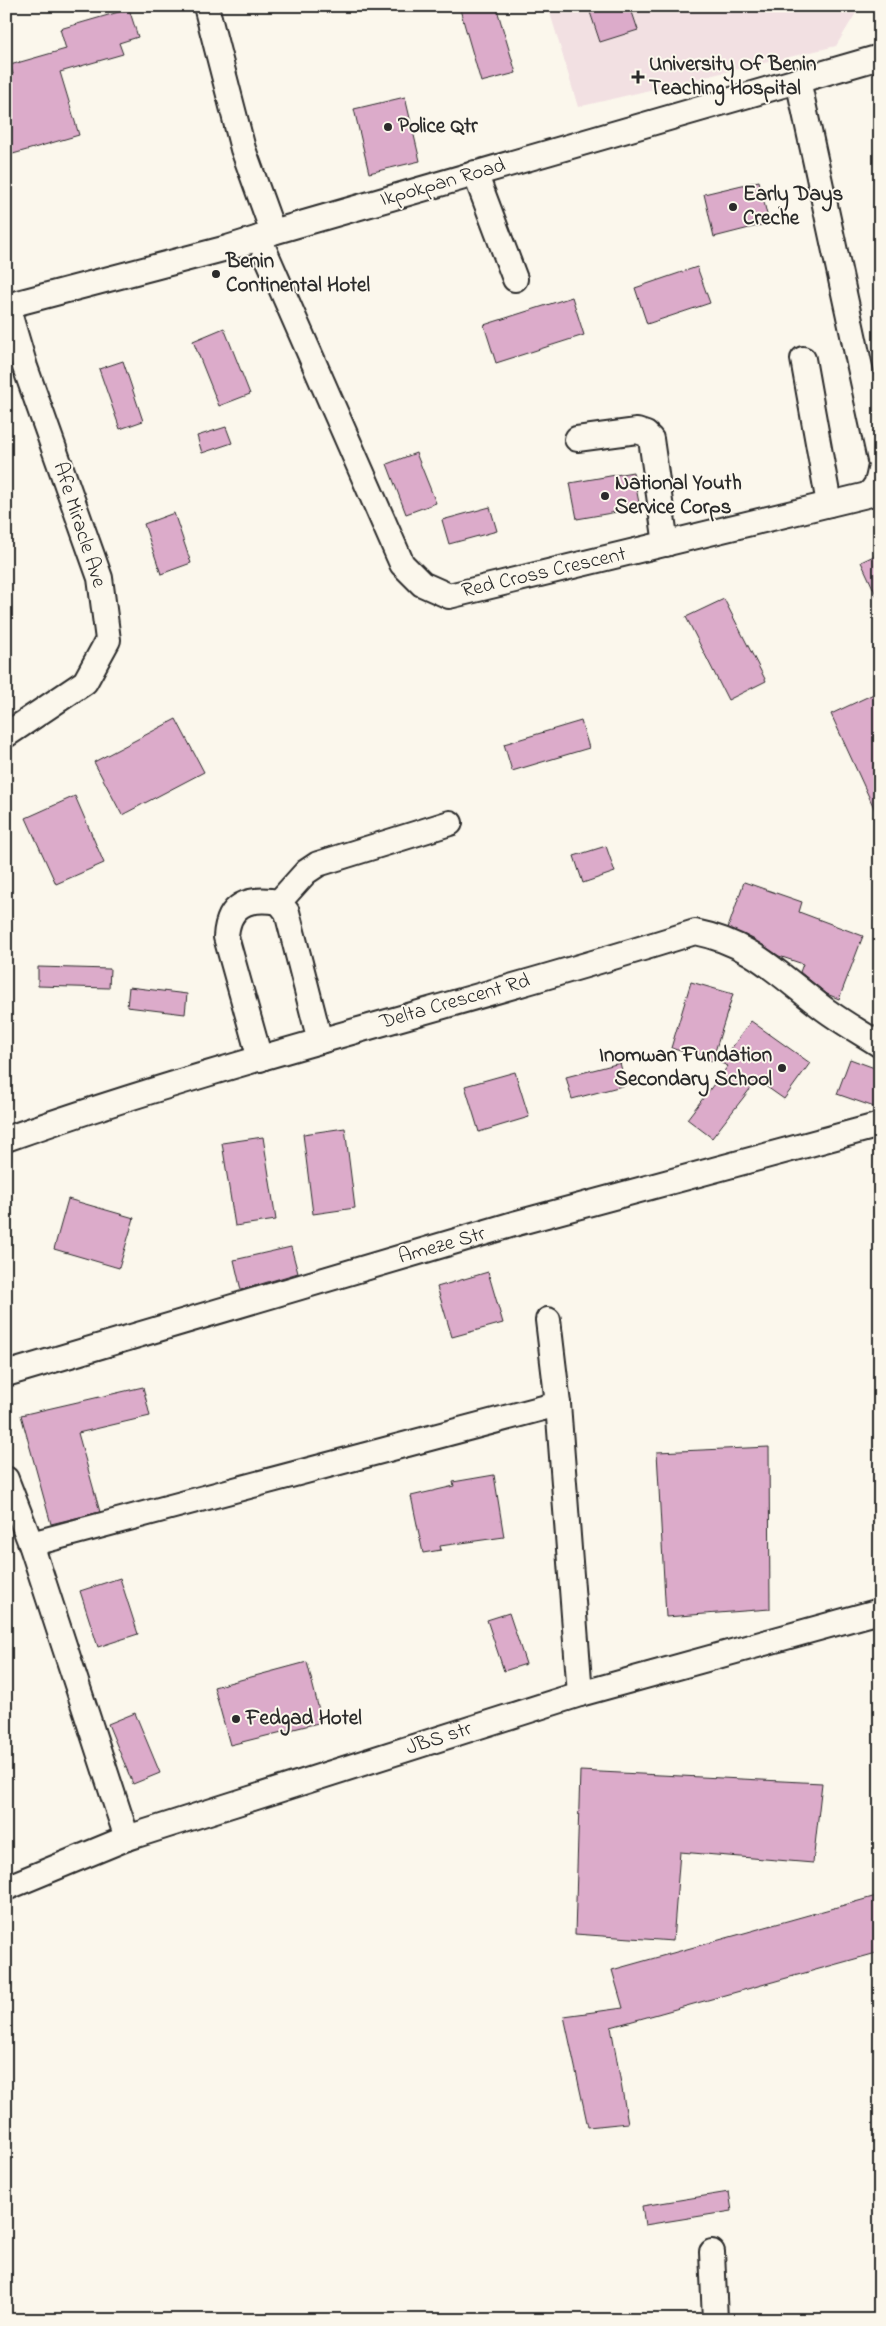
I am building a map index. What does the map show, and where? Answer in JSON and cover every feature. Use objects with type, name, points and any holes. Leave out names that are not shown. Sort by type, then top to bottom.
[{"type":"street","name":"Red Cross Crescent","points":[[206,6],[266,235],[402,564],[422,584],[449,596],[866,495],[873,490],[877,483],[880,470]]},
{"type":"street","name":"Ikpokpan Road","points":[[6,306],[266,235],[880,57]]},
{"type":"street","points":[[798,80],[880,460]]},
{"type":"street","points":[[475,174],[515,279]]},
{"type":"street","name":"Afe Miracle Ave","points":[[6,306],[25,367],[100,578],[108,640],[85,682],[6,735]]},
{"type":"street","points":[[803,359],[829,504]]},
{"type":"street","points":[[577,439],[637,431],[646,434],[651,439],[666,544]]},
{"type":"street","points":[[320,1041],[283,907],[306,872],[318,864],[450,823]]},
{"type":"street","points":[[260,1059],[226,937],[227,923],[231,913],[252,901],[263,899],[283,907]]},
{"type":"street","name":"Delta Crescent Rd","points":[[6,1139],[69,1117],[260,1059],[695,932],[720,937],[757,957],[821,1007],[880,1045]]},
{"type":"street","name":"Ameze Str","points":[[6,1374],[517,1223],[880,1125]]},
{"type":"street","points":[[548,1320],[558,1404],[580,1694]]},
{"type":"street","points":[[31,1544],[558,1404]]},
{"type":"street","points":[[6,1479],[31,1544],[128,1838]]},
{"type":"street","name":"JBS str","points":[[6,1888],[128,1838],[580,1694],[880,1611]]},
{"type":"street","points":[[712,2252],[715,2320]]},
{"type":"shaded area","name":"University Of Benin Teaching Hospital","points":[[548,6],[858,6],[859,8],[836,46],[578,107]]},
{"type":"building","points":[[459,6],[496,6],[516,73],[481,82]]},
{"type":"building","points":[[588,6],[630,6],[638,30],[600,42]]},
{"type":"building","points":[[129,9],[138,37],[119,43],[123,54],[60,72],[79,135],[6,156],[6,76],[13,74],[10,65],[66,49],[60,29]]},
{"type":"building","points":[[405,97],[420,161],[369,173],[354,109]]},
{"type":"building","points":[[759,181],[769,223],[714,237],[704,194]]},
{"type":"building","points":[[697,267],[710,303],[647,324],[635,288]]},
{"type":"building","points":[[572,297],[584,335],[496,363],[484,325]]},
{"type":"building","points":[[224,328],[250,394],[219,406],[193,341]]},
{"type":"building","points":[[123,361],[143,421],[120,429],[99,369]]},
{"type":"building","points":[[226,427],[232,443],[202,453],[197,436]]},
{"type":"building","points":[[416,453],[436,503],[406,514],[387,464]]},
{"type":"building","name":"National Youth Service Corps","points":[[633,472],[640,508],[577,519],[570,483]]},
{"type":"building","points":[[490,507],[497,531],[449,544],[442,520]]},
{"type":"building","points":[[174,513],[191,563],[161,574],[144,524]]},
{"type":"building","points":[[880,553],[880,603],[861,562]]},
{"type":"building","points":[[724,599],[766,681],[728,700],[686,617]]},
{"type":"building","points":[[880,691],[880,821],[831,714]]},
{"type":"building","points":[[176,719],[204,772],[122,815],[94,762]]},
{"type":"building","points":[[581,721],[589,748],[512,771],[504,744]]},
{"type":"building","points":[[75,796],[104,863],[56,884],[26,818]]},
{"type":"building","points":[[606,846],[615,872],[583,883],[574,856]]},
{"type":"building","points":[[744,882],[802,902],[799,912],[863,936],[839,999],[827,994],[800,972],[803,964],[779,956],[753,939],[728,928]]},
{"type":"building","points":[[38,967],[110,969],[109,988],[38,986]]},
{"type":"building","points":[[691,982],[733,994],[712,1061],[671,1048]]},
{"type":"building","points":[[129,987],[187,994],[185,1014],[127,1007]]},
{"type":"building","points":[[751,1021],[810,1063],[784,1099],[757,1080],[712,1138],[687,1119],[728,1066],[721,1063]]},
{"type":"building","points":[[850,1059],[880,1070],[880,1109],[837,1094]]},
{"type":"building","points":[[620,1063],[626,1085],[572,1099],[566,1077]]},
{"type":"building","points":[[515,1072],[529,1117],[479,1132],[465,1086]]},
{"type":"building","points":[[345,1128],[355,1208],[313,1214],[303,1134]]},
{"type":"building","points":[[263,1137],[276,1220],[235,1226],[222,1143]]},
{"type":"building","points":[[68,1199],[134,1218],[119,1268],[54,1249]]},
{"type":"building","points":[[291,1247],[298,1273],[241,1290],[234,1260]]},
{"type":"building","points":[[488,1272],[503,1323],[452,1337],[437,1287]]},
{"type":"building","points":[[143,1387],[150,1416],[78,1433],[100,1512],[51,1524],[21,1415]]},
{"type":"building","points":[[769,1447],[770,1609],[666,1617],[657,1452]]},
{"type":"building","points":[[494,1475],[504,1537],[440,1546],[441,1550],[423,1553],[411,1496],[454,1486],[453,1482]]},
{"type":"building","points":[[120,1578],[138,1634],[98,1647],[80,1591]]},
{"type":"building","points":[[509,1613],[526,1664],[504,1671],[487,1620]]},
{"type":"building","points":[[307,1662],[322,1722],[230,1745],[214,1687]]},
{"type":"building","points":[[135,1713],[160,1773],[133,1784],[108,1724]]},
{"type":"building","points":[[580,1771],[822,1783],[813,1863],[680,1852],[673,1941],[575,1934]]},
{"type":"building","points":[[880,1895],[880,1952],[611,2027],[628,2123],[588,2127],[564,2016],[623,2008],[612,1970]]},
{"type":"building","points":[[729,2192],[732,2211],[645,2225],[642,2206]]},
{"type":"place","name":"University Of Benin Teaching Hospital","points":[[638,77]]},
{"type":"place","name":"Police Qtr","points":[[388,127]]},
{"type":"place","name":"Early Days Creche","points":[[733,207]]},
{"type":"place","name":"Benin Continental Hotel","points":[[216,274]]},
{"type":"place","name":"National Youth Service Corps","points":[[605,496]]},
{"type":"place","name":"Inomwan Fundation Secondary School","points":[[782,1068]]},
{"type":"place","name":"Fedgad Hotel","points":[[236,1719]]}]
